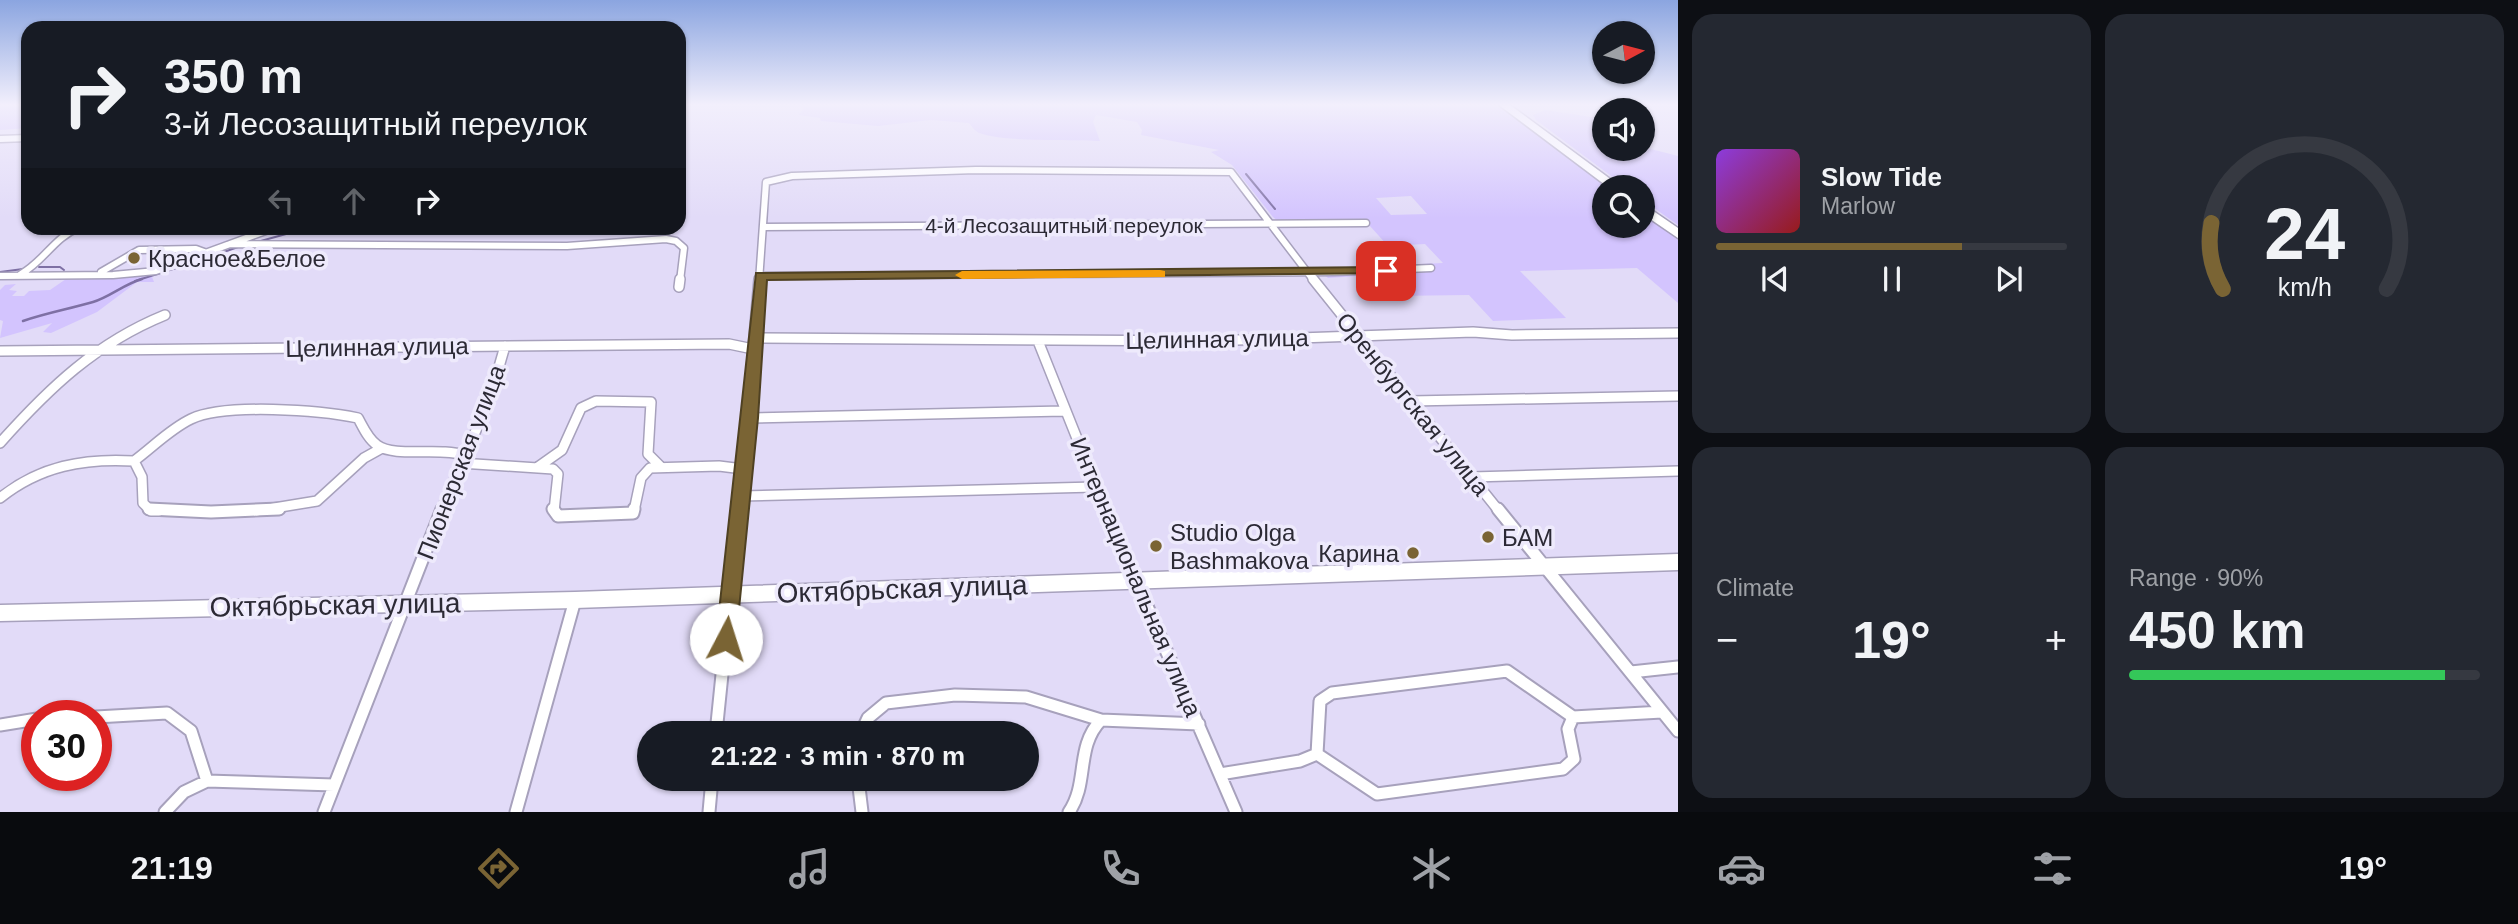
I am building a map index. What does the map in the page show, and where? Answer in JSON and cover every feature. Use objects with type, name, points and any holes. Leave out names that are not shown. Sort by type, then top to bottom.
[{"type":"highway","points":[[1555,143],[1599,175]]},
{"type":"highway","points":[[1655,217],[1678,234]]},
{"type":"street","name":"Оренбургская улица","points":[[763,227],[766,182],[792,176],[976,170],[1231,172],[1356,336],[1678,731]]},
{"type":"street","name":"4-й Лесозащитный переулок","points":[[763,227],[1366,223]]},
{"type":"street","points":[[717,721],[750,418],[763,227]]},
{"type":"street","points":[[17,276],[36,266],[62,235]]},
{"type":"street","points":[[0,276],[156,271],[255,235]]},
{"type":"street","points":[[230,244],[567,246],[666,239],[676,241],[684,248],[679,287]]},
{"type":"street","points":[[90,275],[110,268],[139,250],[196,248],[207,253]]},
{"type":"street","points":[[760,276],[1308,273],[1431,268]]},
{"type":"street","points":[[0,443],[67,370],[90,352],[126,330],[164,315]]},
{"type":"street","name":"Целинная улица","points":[[757,338],[1038,341],[1356,336],[1473,331],[1512,335],[1678,333]]},
{"type":"street","name":"Интернациональная улица","points":[[1038,341],[1095,487],[1236,812]]},
{"type":"street","name":"Целинная улица","points":[[0,351],[729,344],[753,349]]},
{"type":"street","name":"Пионерская улица","points":[[324,812],[462,459],[490,398],[505,346]]},
{"type":"street","points":[[1411,401],[1678,396]]},
{"type":"street","points":[[537,467],[554,460],[567,446],[581,408],[596,401],[651,402],[648,454],[660,466]]},
{"type":"street","points":[[750,418],[1065,411]]},
{"type":"street","points":[[0,498],[27,478],[64,464],[105,459],[134,460],[177,428],[202,415],[262,412],[342,413],[358,418],[371,440],[382,448]]},
{"type":"street","points":[[134,460],[142,477],[143,503],[150,511],[246,511],[301,507],[318,500],[346,479],[364,454],[382,448],[449,449],[462,459],[553,469],[558,474],[554,510],[558,516],[570,517],[593,513],[633,513],[637,486],[643,473],[660,466],[719,466],[743,469]]},
{"type":"street","points":[[1472,477],[1678,471]]},
{"type":"street","points":[[740,496],[1095,487]]},
{"type":"street","name":"Октябрьская улица","points":[[0,613],[575,600],[1678,562]]},
{"type":"street","points":[[516,812],[575,600]]},
{"type":"street","points":[[1631,672],[1678,667]]},
{"type":"street","points":[[1317,754],[1320,701],[1332,692],[1507,671],[1573,717],[1662,712]]},
{"type":"street","points":[[867,721],[886,703],[955,695],[1026,697],[1101,720],[1199,724]]},
{"type":"street","points":[[112,716],[167,713],[191,731],[206,781]]},
{"type":"street","points":[[1317,754],[1377,794],[1550,770],[1563,768],[1574,759],[1568,729],[1573,717]]},
{"type":"street","points":[[1069,812],[1081,782],[1083,746],[1089,729],[1101,720]]},
{"type":"street","points":[[0,725],[21,722]]},
{"type":"street","points":[[1220,774],[1300,761],[1317,754]]},
{"type":"street","points":[[165,812],[184,792],[206,781],[334,785]]},
{"type":"street","points":[[709,812],[711,791]]},
{"type":"street","points":[[859,791],[862,812]]},
{"type":"shaded area","points":[[1182,143],[1549,143],[1592,175],[1592,238],[1655,238],[1655,223],[1678,240],[1678,303],[1637,268],[1520,271],[1566,318],[1493,321],[1469,295],[1390,296],[1373,275],[1328,278],[1318,269],[1443,263],[1425,244],[1388,246],[1370,226],[1286,228],[1273,217],[1232,165],[1211,152],[1219,150]],"holes":[[[1411,196],[1427,214],[1391,215],[1376,198]]]},
{"type":"shaded area","points":[[1567,143],[1592,143],[1592,161],[1655,161],[1655,150],[1678,156],[1678,225],[1655,209],[1655,175],[1610,175]]},
{"type":"shaded area","points":[[152,277],[154,282],[137,282],[97,312],[51,333],[43,332],[52,323],[0,338],[3,321],[0,320],[0,290],[5,285],[16,284],[9,290],[17,291],[12,296],[24,296],[29,291],[50,290],[66,279]]},
{"type":"waterway","points":[[1246,174],[1275,209]]},
{"type":"waterway","points":[[257,242],[282,235]]},
{"type":"waterway","points":[[218,254],[238,247]]},
{"type":"waterway","points":[[135,281],[208,258]]},
{"type":"waterway","points":[[39,267],[60,267],[64,270]]},
{"type":"waterway","points":[[0,272],[23,269]]},
{"type":"waterway","points":[[23,321],[93,302],[142,279]]},
{"type":"slow traffic","points":[[962,275],[1160,274]]},
{"type":"place","name":"Красное&Белое","points":[[134,258]]},
{"type":"place","name":"БАМ","points":[[1488,537]]},
{"type":"place","name":"Studio Olga Bashmakova","points":[[1156,546]]},
{"type":"place","name":"Карина","points":[[1413,553]]},
{"type":"route","points":[[726,639],[750,418],[760,276],[1386,271]]}]
